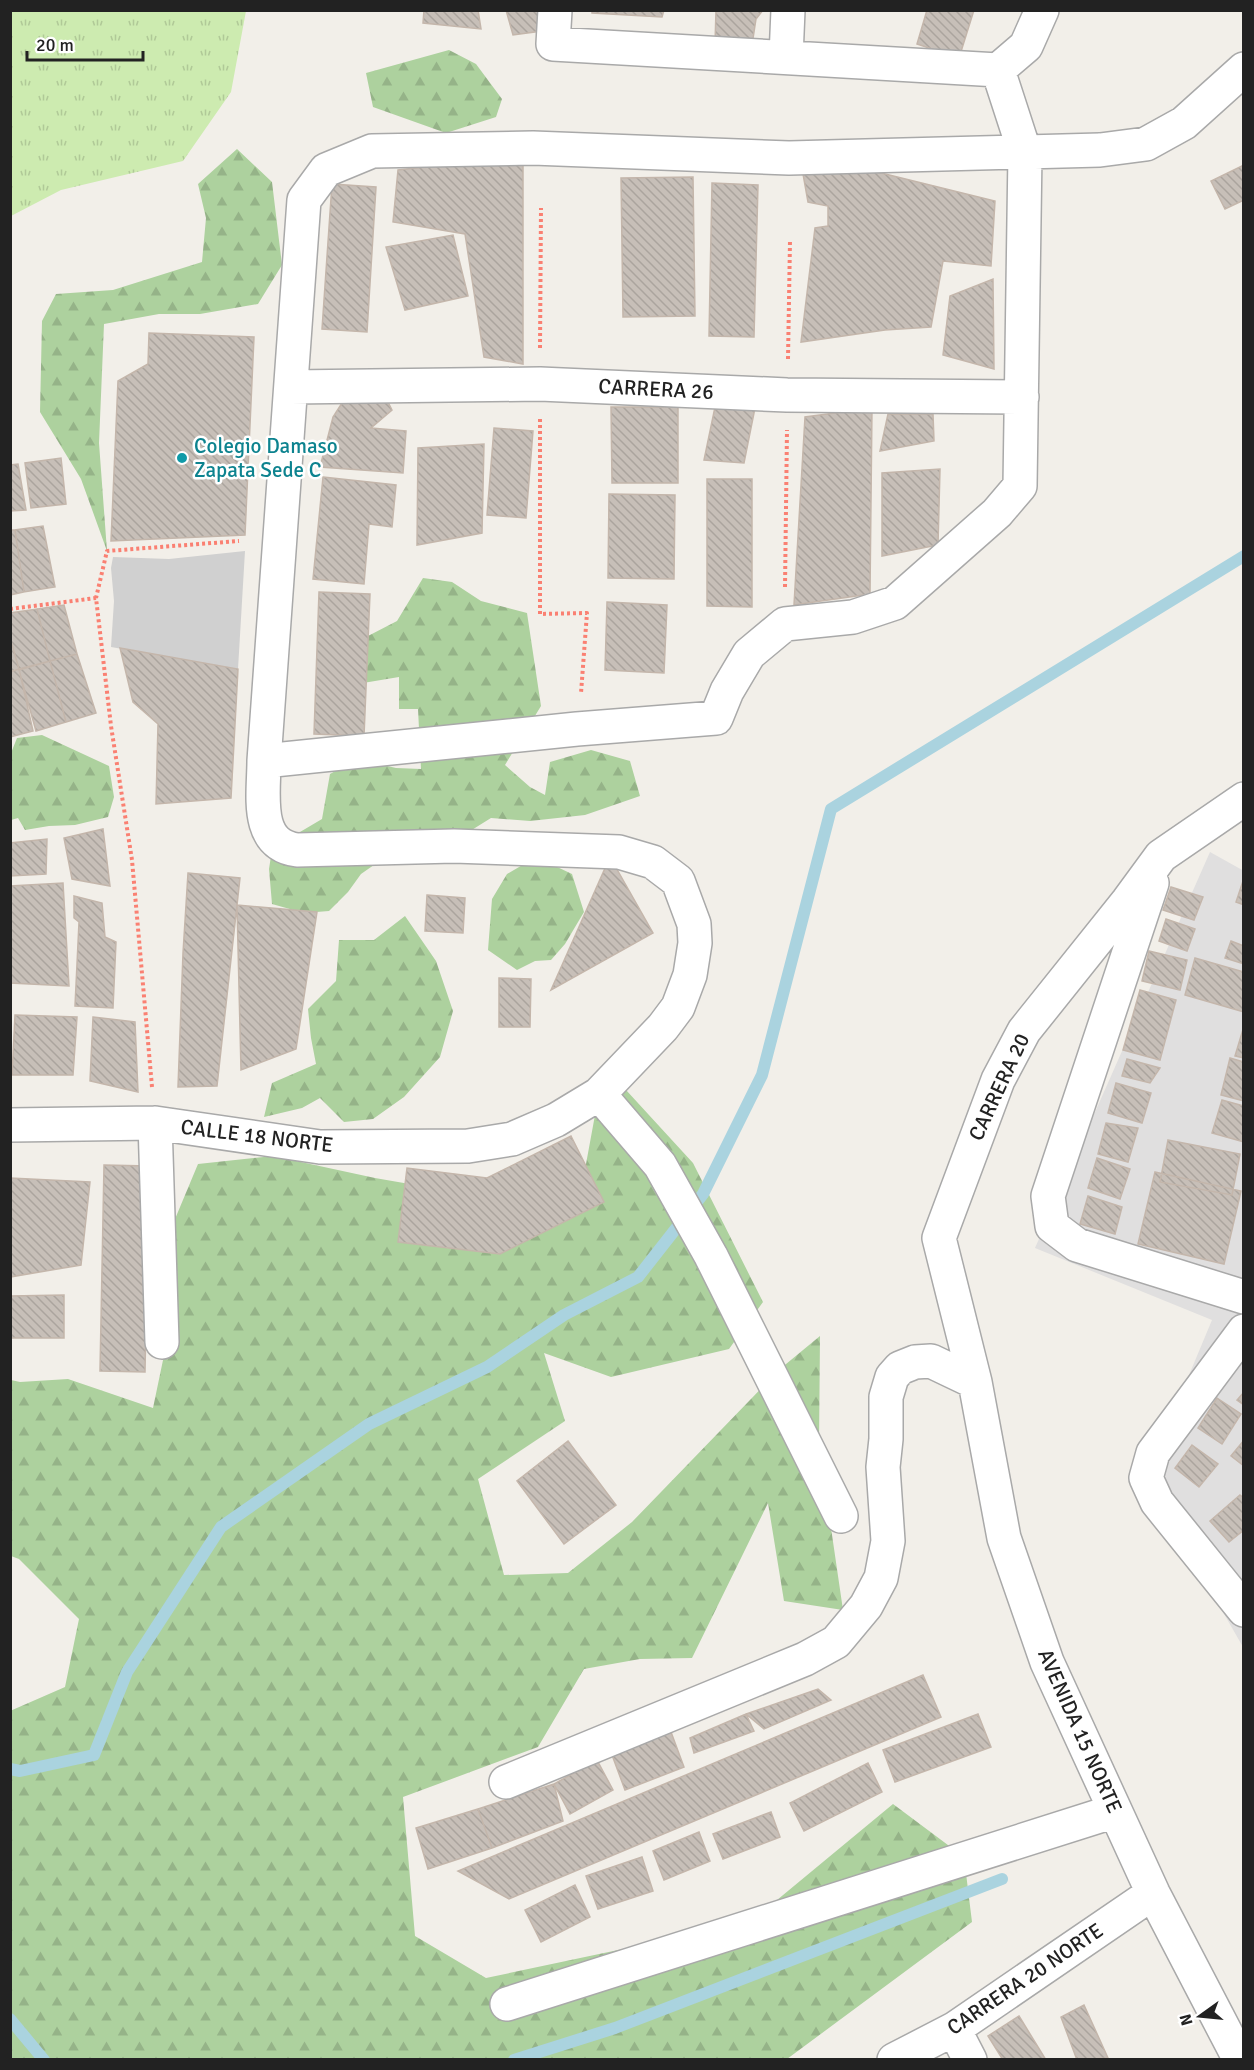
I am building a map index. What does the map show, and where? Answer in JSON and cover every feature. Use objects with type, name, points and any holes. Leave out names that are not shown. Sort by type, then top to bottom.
[{"type":"street","points":[[555,10],[553,44],[998,70],[1026,46],[1042,10]]},
{"type":"street","points":[[786,57],[788,10]]},
{"type":"street","points":[[998,70],[1025,153],[1020,486],[997,513],[896,603],[853,617],[785,624],[749,654],[727,691],[716,718],[577,729],[264,762],[304,200],[326,170],[372,151],[533,148],[789,158],[1025,153],[1101,150],[1146,144],[1184,123],[1244,69]]},
{"type":"street","name":"CARRERA 26","points":[[291,387],[540,384],[787,395],[1022,397]]},
{"type":"street","name":"CALLE 18 NORTE","points":[[10,1125],[155,1123],[320,1147],[468,1146],[512,1139],[556,1120],[599,1094],[663,1027],[678,1007],[690,975],[695,943],[694,924],[678,880],[653,862],[619,852],[454,846],[286,849],[270,835],[264,820],[264,762]]},
{"type":"street","name":"CARRERA 20","points":[[975,1382],[939,1238],[998,1080],[1024,1030],[1128,901],[1161,856],[1244,799]]},
{"type":"street","points":[[1161,856],[1048,1196],[1052,1226],[1077,1245],[1244,1296]]},
{"type":"street","points":[[599,1094],[660,1165],[711,1256],[841,1516]]},
{"type":"street","points":[[155,1123],[162,1342]]},
{"type":"street","points":[[1244,1330],[1153,1453],[1146,1478],[1157,1502],[1244,1610]]},
{"type":"street","points":[[506,1782],[805,1659],[836,1642],[866,1606],[881,1578],[888,1541],[883,1467],[886,1397],[892,1377],[900,1368],[915,1362],[931,1361],[975,1382]]},
{"type":"street","name":"AVENIDA 15 NORTE","points":[[975,1382],[1004,1538],[1047,1662],[1153,1893],[1240,2060]]},
{"type":"street","points":[[507,2004],[1115,1811]]},
{"type":"street","name":"CARRERA 20 NORTE","points":[[894,2060],[954,2030],[1153,1893]]},
{"type":"street","points":[[954,2030],[970,2060]]},
{"type":"path","points":[[541,208],[540,614],[587,613],[577,729]]},
{"type":"path","points":[[155,1123],[132,860],[111,726],[96,598],[107,551],[239,541]]},
{"type":"path","points":[[10,609],[96,598]]},
{"type":"shaded area","points":[[245,551],[238,669],[111,647],[114,601],[111,568],[113,557],[169,559]]},
{"type":"shaded area","points":[[1210,852],[1244,871],[1243,1647],[1146,1478],[1212,1320],[1035,1248]]},
{"type":"green space","points":[[11,10],[246,11],[231,92],[183,161],[61,190],[11,216]]},
{"type":"green space","points":[[449,50],[476,64],[502,99],[496,117],[446,133],[373,107],[366,73]]},
{"type":"green space","points":[[237,149],[272,182],[282,265],[258,304],[200,314],[159,314],[104,324],[99,443],[107,551],[81,479],[40,412],[42,321],[56,294],[113,290],[202,262],[206,218],[198,184]]},
{"type":"green space","points":[[423,578],[452,582],[481,601],[527,613],[541,706],[505,765],[530,787],[545,795],[550,762],[591,750],[630,761],[640,796],[585,815],[530,821],[491,818],[438,851],[394,851],[361,874],[348,892],[329,911],[304,913],[272,904],[269,869],[271,856],[300,832],[322,819],[330,774],[357,759],[396,768],[421,769],[418,709],[399,709],[399,677],[357,684],[368,636],[397,621]]},
{"type":"green space","points":[[42,735],[109,766],[114,797],[108,817],[75,825],[25,830],[18,818],[11,820],[11,753],[17,738]]},
{"type":"green space","points":[[536,857],[572,874],[584,912],[565,944],[551,960],[535,961],[517,970],[488,950],[492,899],[507,874]]},
{"type":"green space","points":[[405,916],[436,961],[453,1011],[440,1057],[404,1097],[373,1119],[344,1122],[320,1098],[302,1108],[264,1117],[272,1083],[316,1064],[308,1009],[336,981],[339,940],[374,940]]},
{"type":"green space","points":[[604,1066],[693,1163],[763,1302],[729,1349],[611,1377],[544,1353],[565,1421],[478,1479],[504,1575],[568,1573],[632,1522],[780,1369],[820,1336],[819,1446],[843,1610],[784,1601],[768,1503],[692,1658],[640,1659],[584,1669],[538,1747],[403,1797],[415,1936],[486,1978],[637,1946],[771,1905],[893,1804],[964,1857],[972,1922],[787,2059],[11,2059],[10,1711],[65,1687],[79,1619],[19,1559],[11,1556],[11,1380],[20,1382],[68,1379],[153,1408],[172,1317],[175,1219],[198,1164],[273,1156],[375,1178],[496,1199],[586,1164]]},
{"type":"building","points":[[424,10],[478,10],[481,29],[423,23]]},
{"type":"building","points":[[506,10],[542,10],[542,31],[513,35]]},
{"type":"building","points":[[592,10],[664,10],[662,17],[592,13]]},
{"type":"building","points":[[716,10],[763,10],[756,19],[752,45],[715,44]]},
{"type":"building","points":[[927,10],[974,10],[959,58],[917,44]]},
{"type":"building","points":[[523,156],[523,364],[484,357],[465,234],[393,222],[398,170]]},
{"type":"building","points":[[1244,165],[1244,200],[1225,209],[1211,181]]},
{"type":"building","points":[[869,170],[995,201],[991,266],[943,261],[931,327],[885,330],[801,342],[815,228],[828,226],[828,206],[808,202],[803,174]]},
{"type":"building","points":[[693,177],[695,316],[623,317],[621,178]]},
{"type":"building","points":[[712,183],[758,185],[754,337],[709,336]]},
{"type":"building","points":[[332,184],[376,187],[367,332],[322,329]]},
{"type":"building","points":[[453,235],[468,296],[405,310],[386,247]]},
{"type":"building","points":[[993,279],[994,369],[943,355],[950,296]]},
{"type":"building","name":"Colegio Damaso Zapata Sede C","points":[[149,333],[254,337],[245,535],[111,541],[118,381],[148,364]]},
{"type":"building","points":[[387,400],[392,410],[371,428],[406,431],[403,473],[320,467],[333,417],[342,403]]},
{"type":"building","points":[[611,407],[678,407],[678,483],[612,483]]},
{"type":"building","points":[[715,407],[755,408],[744,463],[704,460]]},
{"type":"building","points":[[872,408],[870,594],[794,605],[805,417]]},
{"type":"building","points":[[888,414],[933,414],[934,441],[880,451]]},
{"type":"building","points":[[494,428],[533,431],[526,518],[487,515]]},
{"type":"building","points":[[484,444],[482,533],[417,545],[418,448]]},
{"type":"building","points":[[61,458],[66,504],[31,508],[25,463]]},
{"type":"building","points":[[18,464],[26,510],[10,511],[10,465]]},
{"type":"building","points":[[940,469],[938,545],[882,556],[882,473]]},
{"type":"building","points":[[323,477],[396,485],[392,527],[369,524],[364,584],[313,579]]},
{"type":"building","points":[[707,479],[752,479],[752,607],[707,606]]},
{"type":"building","points":[[609,494],[675,495],[674,579],[608,578]]},
{"type":"building","points":[[43,526],[55,587],[24,592],[15,530]]},
{"type":"building","points":[[10,530],[15,530],[24,592],[10,595]]},
{"type":"building","points":[[319,592],[370,594],[364,736],[314,734]]},
{"type":"building","points":[[607,602],[667,605],[664,673],[605,670]]},
{"type":"building","points":[[64,605],[77,654],[50,661],[37,609]]},
{"type":"building","points":[[37,609],[50,661],[19,669],[10,638],[10,613]]},
{"type":"building","points":[[10,638],[19,669],[10,672]]},
{"type":"building","points":[[120,648],[238,669],[231,798],[156,804],[158,724],[133,702]]},
{"type":"building","points":[[77,654],[96,713],[66,722],[50,661]]},
{"type":"building","points":[[50,661],[66,722],[36,731],[19,670]]},
{"type":"building","points":[[19,669],[33,731],[10,737],[10,672]]},
{"type":"building","points":[[103,829],[110,886],[72,879],[64,838]]},
{"type":"building","points":[[47,839],[46,874],[10,876],[10,843]]},
{"type":"building","points":[[610,857],[653,933],[551,990]]},
{"type":"building","points":[[188,873],[240,878],[217,1086],[178,1087]]},
{"type":"building","points":[[1244,878],[1244,905],[1236,902]]},
{"type":"building","points":[[63,883],[69,986],[10,983],[10,886]]},
{"type":"building","points":[[1171,887],[1203,897],[1194,920],[1163,910]]},
{"type":"building","points":[[427,895],[465,898],[463,933],[425,931]]},
{"type":"building","points":[[74,896],[102,903],[105,937],[116,942],[113,1008],[75,1006],[79,922],[74,918]]},
{"type":"building","points":[[237,905],[317,912],[296,1049],[241,1070]]},
{"type":"building","points":[[1166,919],[1195,929],[1187,951],[1159,941]]},
{"type":"building","points":[[1231,941],[1244,946],[1244,964],[1225,958]]},
{"type":"building","points":[[1149,951],[1187,960],[1180,990],[1142,981]]},
{"type":"building","points":[[1195,958],[1244,972],[1244,1012],[1185,995]]},
{"type":"building","points":[[499,978],[531,979],[530,1027],[499,1027]]},
{"type":"building","points":[[1140,990],[1176,1000],[1160,1060],[1123,1050]]},
{"type":"building","points":[[15,1015],[77,1017],[73,1075],[12,1075]]},
{"type":"building","points":[[93,1017],[135,1022],[138,1092],[90,1081]]},
{"type":"building","points":[[1244,1026],[1244,1058],[1235,1056]]},
{"type":"building","points":[[1230,1058],[1244,1062],[1244,1101],[1221,1095]]},
{"type":"building","points":[[1127,1059],[1160,1068],[1150,1083],[1122,1076]]},
{"type":"building","points":[[1116,1083],[1151,1093],[1142,1123],[1108,1113]]},
{"type":"building","points":[[1222,1100],[1244,1106],[1244,1142],[1212,1133]]},
{"type":"building","points":[[1106,1123],[1138,1128],[1128,1162],[1098,1154]]},
{"type":"building","points":[[571,1136],[604,1202],[500,1254],[398,1242],[407,1168],[487,1178]]},
{"type":"building","points":[[1168,1140],[1240,1154],[1232,1195],[1160,1182]]},
{"type":"building","points":[[1097,1158],[1130,1169],[1120,1199],[1088,1188]]},
{"type":"building","points":[[104,1165],[149,1166],[145,1372],[100,1371]]},
{"type":"building","points":[[1155,1172],[1241,1191],[1224,1264],[1138,1244]]},
{"type":"building","points":[[10,1178],[90,1182],[81,1265],[10,1277]]},
{"type":"building","points":[[1088,1196],[1122,1207],[1115,1234],[1080,1224]]},
{"type":"building","points":[[64,1295],[64,1338],[10,1338],[10,1296]]},
{"type":"building","points":[[1244,1392],[1244,1405],[1237,1400]]},
{"type":"building","points":[[1217,1398],[1241,1414],[1222,1444],[1198,1428]]},
{"type":"building","points":[[1244,1440],[1244,1466],[1231,1456]]},
{"type":"building","points":[[568,1441],[616,1505],[564,1544],[517,1481]]},
{"type":"building","points":[[1192,1445],[1218,1464],[1199,1487],[1175,1468]]},
{"type":"building","points":[[1240,1495],[1244,1498],[1244,1530],[1229,1542],[1210,1521]]},
{"type":"building","points":[[923,1675],[941,1717],[509,1899],[458,1871]]},
{"type":"building","points":[[818,1689],[831,1700],[764,1729],[746,1714]]},
{"type":"building","points":[[746,1714],[754,1731],[694,1753],[690,1738]]},
{"type":"building","points":[[978,1714],[991,1747],[895,1782],[883,1750]]},
{"type":"building","points":[[671,1732],[684,1767],[625,1790],[612,1755]]},
{"type":"building","points":[[597,1760],[613,1790],[570,1814],[554,1784]]},
{"type":"building","points":[[868,1763],[882,1792],[804,1831],[790,1803]]},
{"type":"building","points":[[554,1784],[563,1821],[492,1848],[478,1809]]},
{"type":"building","points":[[478,1809],[492,1848],[428,1869],[416,1828]]},
{"type":"building","points":[[771,1812],[780,1837],[723,1859],[713,1834]]},
{"type":"building","points":[[699,1832],[710,1861],[664,1880],[653,1851]]},
{"type":"building","points":[[642,1857],[653,1891],[598,1909],[586,1876]]},
{"type":"building","points":[[575,1885],[590,1917],[541,1942],[525,1910]]},
{"type":"building","points":[[1084,2005],[1108,2058],[1077,2060],[1061,2017]]},
{"type":"building","points":[[1019,2016],[1046,2060],[1003,2060],[988,2036]]},
{"type":"waterway","points":[[10,1769],[20,1771],[94,1755],[127,1672],[221,1527],[369,1424],[487,1367],[564,1315],[638,1277],[703,1194],[762,1075],[831,809],[1244,556]]},
{"type":"waterway","points":[[514,2060],[615,2028],[1002,1879]]},
{"type":"waterway","points":[[10,2019],[44,2060]]},
{"type":"place","name":"Colegio Damaso Zapata Sede C","points":[[182,458]]}]
